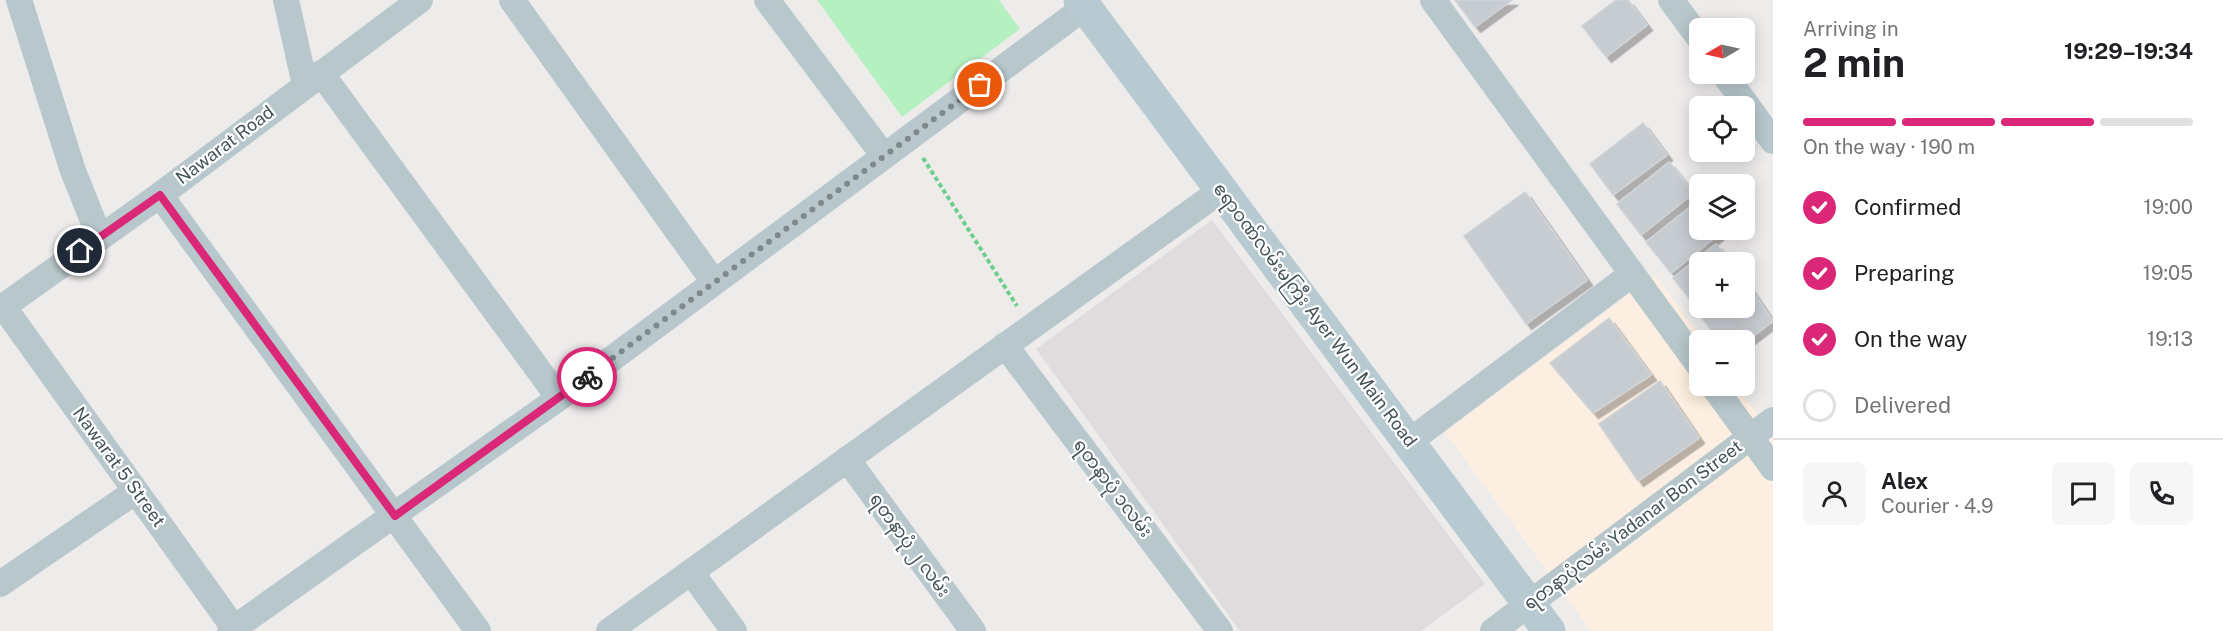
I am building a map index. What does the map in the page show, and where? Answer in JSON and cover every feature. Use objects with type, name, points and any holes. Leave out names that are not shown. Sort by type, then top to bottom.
[{"type":"main road","name":"ဧရာဝဏ်လမ်းမကြီး Ayer Wun Main Road","points":[[1082,3],[1410,441],[1549,631]]},
{"type":"street","points":[[19,0],[73,171],[100,238]]},
{"type":"street","points":[[286,0],[313,79],[559,398]]},
{"type":"street","name":"Nawarat Road","points":[[2,308],[160,195],[420,0]]},
{"type":"street","points":[[512,0],[714,282]]},
{"type":"street","points":[[767,0],[884,156]]},
{"type":"street","points":[[1433,0],[1689,352]]},
{"type":"street","points":[[1671,0],[1689,24]]},
{"type":"street","points":[[232,630],[559,398],[910,137],[1082,3]]},
{"type":"street","points":[[1731,84],[1773,141]]},
{"type":"street","points":[[609,631],[1220,190]]},
{"type":"street","points":[[160,195],[478,631]]},
{"type":"street","points":[[1410,441],[1632,274]]},
{"type":"street","name":"Nawarat 5 Street","points":[[2,308],[136,491],[232,630]]},
{"type":"street","name":"ရတနာပုံ ၁လမ်း","points":[[1005,345],[1220,631]]},
{"type":"street","points":[[1720,396],[1773,468]]},
{"type":"street","name":"ရတနာပုံလမ်း Yadanar Bon Street","points":[[1493,631],[1773,420]]},
{"type":"street","name":"ရတနာပုံ ၂ လမ်း","points":[[847,459],[973,631]]},
{"type":"street","points":[[0,584],[136,491]]},
{"type":"street","points":[[691,572],[734,631]]},
{"type":"path","points":[[910,137],[1030,327]]},
{"type":"shaded area","points":[[1212,220],[1485,584],[1421,631],[1240,631],[1036,349]]},
{"type":"shaded area","points":[[1655,275],[1696,330],[1689,330],[1689,396],[1744,396],[1773,435],[1773,631],[1591,631],[1445,432]]},
{"type":"green space","points":[[817,0],[999,0],[1020,29],[902,117]]},
{"type":"building","points":[[1455,0],[1512,0],[1475,27]]},
{"type":"building","points":[[1616,0],[1628,0],[1647,25],[1606,57],[1582,26]]},
{"type":"building","points":[[1643,123],[1667,155],[1613,195],[1590,164]]},
{"type":"building","points":[[1669,162],[1689,187],[1689,197],[1641,235],[1617,204]]},
{"type":"building","points":[[1525,192],[1587,280],[1526,324],[1464,236]]},
{"type":"building","points":[[1689,208],[1689,240],[1712,240],[1697,252],[1689,252],[1689,258],[1671,273],[1646,242]]},
{"type":"building","points":[[1716,244],[1722,252],[1706,252]]},
{"type":"building","points":[[1689,265],[1689,298],[1673,278]]},
{"type":"building","points":[[1755,295],[1773,321],[1755,335],[1755,330],[1711,330],[1702,318],[1755,318]]},
{"type":"building","points":[[1609,318],[1651,375],[1593,413],[1550,363]]},
{"type":"building","points":[[1660,381],[1699,438],[1638,481],[1599,424]]},
{"type":"way so far","points":[[587,377],[980,85]]},
{"type":"route","points":[[80,251],[160,195],[395,516],[587,377]]}]
